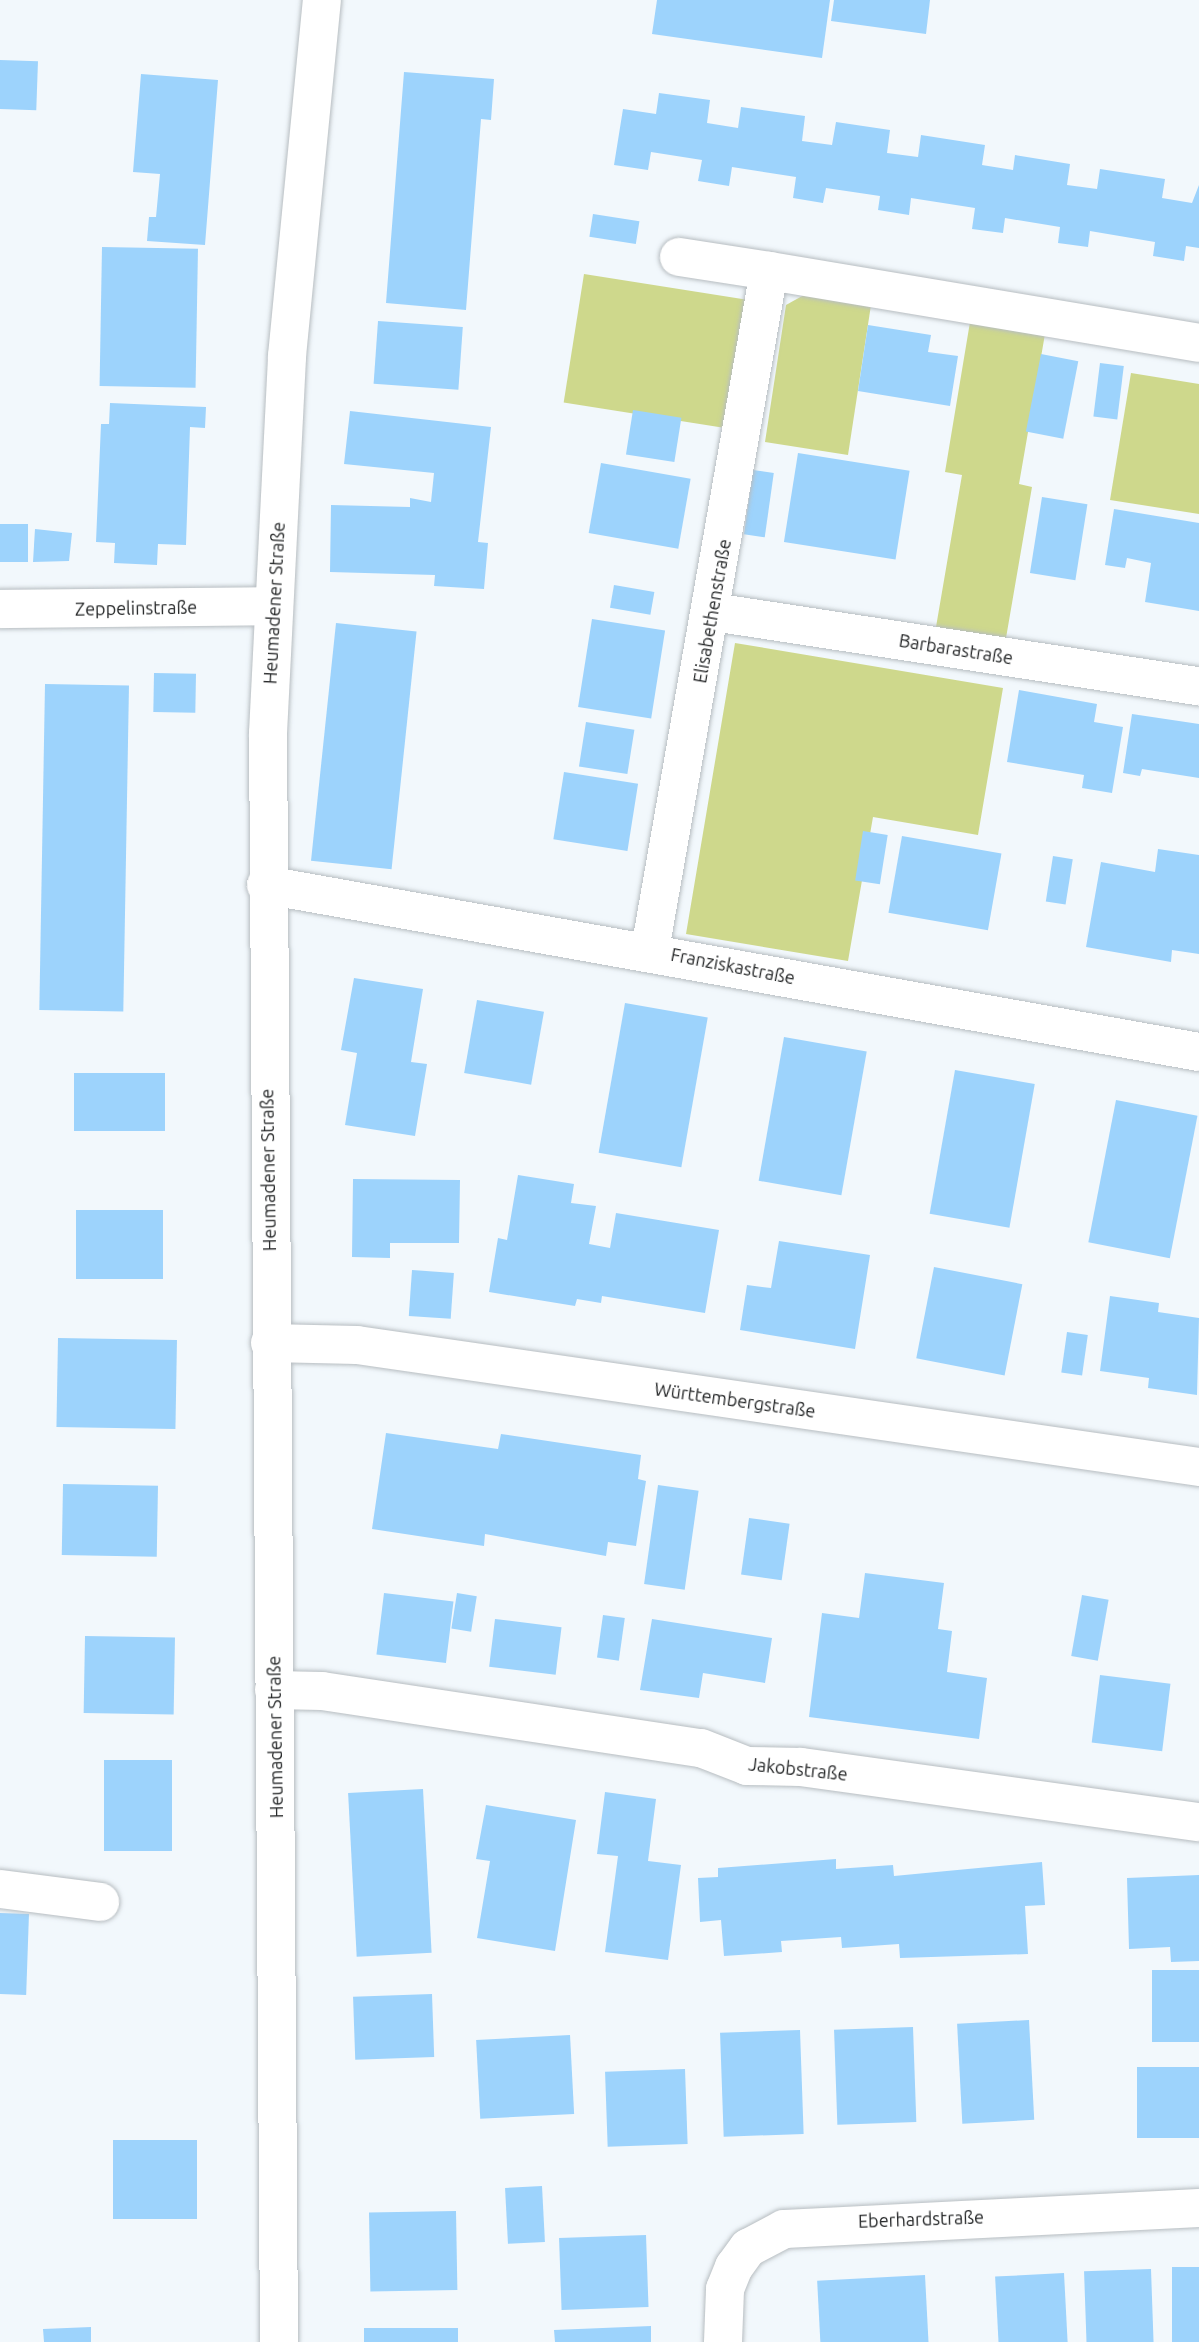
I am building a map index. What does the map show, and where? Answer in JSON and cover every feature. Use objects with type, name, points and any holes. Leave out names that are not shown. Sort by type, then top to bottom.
[{"type":"street","name":"Heumadener Straße","points":[[279,2342],[265,885],[273,606],[287,356],[322,0]]},
{"type":"street","points":[[679,257],[1199,343]]},
{"type":"street","name":"Elisabethenstraße","points":[[650,950],[713,612],[769,271]]},
{"type":"street","name":"Zeppelinstraße","points":[[0,609],[273,606]]},
{"type":"street","name":"Barbarastraße","points":[[713,612],[1199,686]]},
{"type":"street","name":"Franziskastraße","points":[[265,885],[650,950],[1199,1052]]},
{"type":"street","name":"Württembergstraße","points":[[270,1343],[357,1345],[1199,1467]]},
{"type":"street","name":"Jakobstraße","points":[[274,1690],[322,1691],[701,1748],[747,1766],[801,1767],[1199,1822]]},
{"type":"street","points":[[0,1889],[100,1902]]},
{"type":"street","name":"Eberhardstraße","points":[[723,2342],[724,2289],[734,2267],[748,2248],[784,2229],[1199,2208]]},
{"type":"green space","points":[[584,274],[747,300],[727,428],[564,402]]},
{"type":"green space","points":[[804,295],[871,305],[848,455],[765,442],[786,305]]},
{"type":"green space","points":[[970,322],[1045,334],[1019,484],[1032,487],[1006,638],[936,627],[962,475],[945,472]]},
{"type":"green space","points":[[1131,373],[1199,384],[1199,514],[1110,500]]},
{"type":"green space","points":[[735,643],[1003,688],[978,835],[873,817],[848,961],[686,934]]},
{"type":"building","points":[[657,0],[830,0],[822,58],[652,34]]},
{"type":"building","points":[[834,0],[930,0],[926,34],[831,21]]},
{"type":"building","points":[[0,60],[38,61],[36,110],[0,109]]},
{"type":"building","points":[[404,72],[494,79],[491,120],[481,119],[466,310],[386,303]]},
{"type":"building","points":[[141,74],[218,80],[205,245],[147,241],[149,217],[156,217],[160,174],[133,172]]},
{"type":"building","points":[[659,93],[710,100],[707,123],[738,128],[741,107],[805,116],[802,141],[832,145],[836,122],[890,130],[887,153],[918,157],[921,135],[985,145],[982,165],[1013,170],[1015,155],[1070,164],[1067,185],[1097,189],[1100,169],[1165,179],[1162,198],[1192,203],[1199,185],[1199,248],[1186,246],[1184,261],[1153,256],[1155,242],[1090,231],[1088,247],[1058,243],[1060,227],[1005,218],[1003,233],[972,229],[975,208],[911,198],[909,215],[878,210],[880,196],[826,188],[823,203],[793,198],[796,177],[732,167],[729,186],[698,181],[702,160],[651,152],[648,170],[614,165],[623,109],[656,114]]},
{"type":"building","points":[[593,214],[639,221],[636,244],[589,237]]},
{"type":"building","points":[[102,247],[198,249],[196,388],[100,386]]},
{"type":"building","points":[[378,321],[463,327],[458,390],[374,384]]},
{"type":"building","points":[[868,325],[931,335],[928,352],[958,356],[950,406],[858,391]]},
{"type":"building","points":[[1041,354],[1078,361],[1063,439],[1026,432]]},
{"type":"building","points":[[1100,363],[1124,366],[1117,420],[1093,417]]},
{"type":"building","points":[[110,403],[206,407],[205,428],[190,427],[186,545],[158,544],[157,565],[114,563],[115,543],[96,542],[101,424],[109,424]]},
{"type":"building","points":[[633,410],[681,418],[674,462],[626,454]]},
{"type":"building","points":[[350,411],[491,427],[478,542],[488,543],[484,589],[434,586],[435,575],[330,572],[331,505],[410,507],[410,498],[431,502],[434,473],[344,464]]},
{"type":"building","points":[[798,453],[910,471],[896,560],[784,542]]},
{"type":"building","points":[[601,463],[691,479],[678,549],[589,533]]},
{"type":"building","points":[[753,470],[774,473],[765,537],[744,534]]},
{"type":"building","points":[[1042,497],[1087,504],[1075,580],[1030,573]]},
{"type":"building","points":[[1114,509],[1199,523],[1199,611],[1145,602],[1151,563],[1127,558],[1125,568],[1105,565]]},
{"type":"building","points":[[0,524],[28,524],[28,562],[0,562]]},
{"type":"building","points":[[35,529],[72,533],[69,561],[33,562]]},
{"type":"building","points":[[614,585],[654,592],[650,615],[610,608]]},
{"type":"building","points":[[592,619],[665,631],[651,718],[578,707]]},
{"type":"building","points":[[336,623],[417,631],[392,869],[311,861]]},
{"type":"building","points":[[154,673],[196,674],[195,713],[153,712]]},
{"type":"building","points":[[45,684],[129,685],[123,1011],[39,1010]]},
{"type":"building","points":[[1019,690],[1097,704],[1094,722],[1123,727],[1112,793],[1082,788],[1084,775],[1007,762]]},
{"type":"building","points":[[1132,714],[1199,724],[1199,778],[1142,769],[1140,776],[1123,773]]},
{"type":"building","points":[[586,722],[634,730],[627,774],[579,766]]},
{"type":"building","points":[[564,772],[638,784],[627,851],[553,839]]},
{"type":"building","points":[[863,831],[888,835],[880,884],[855,880]]},
{"type":"building","points":[[902,836],[1001,854],[988,930],[888,913]]},
{"type":"building","points":[[1158,849],[1199,855],[1199,954],[1172,950],[1171,962],[1086,947],[1101,862],[1155,872]]},
{"type":"building","points":[[1053,856],[1073,859],[1066,905],[1046,901]]},
{"type":"building","points":[[354,978],[423,989],[411,1062],[427,1064],[415,1136],[345,1125],[357,1053],[341,1050]]},
{"type":"building","points":[[477,1000],[544,1012],[531,1085],[464,1073]]},
{"type":"building","points":[[625,1003],[708,1018],[681,1167],[599,1153]]},
{"type":"building","points":[[784,1037],[867,1052],[841,1195],[759,1181]]},
{"type":"building","points":[[955,1070],[1035,1084],[1009,1228],[930,1214]]},
{"type":"building","points":[[74,1073],[165,1073],[165,1131],[74,1131]]},
{"type":"building","points":[[1116,1100],[1197,1116],[1170,1258],[1088,1242]]},
{"type":"building","points":[[518,1175],[574,1184],[571,1203],[596,1206],[589,1244],[610,1248],[616,1213],[719,1230],[705,1313],[602,1296],[601,1303],[577,1299],[575,1306],[489,1292],[498,1238],[507,1240]]},
{"type":"building","points":[[353,1179],[460,1180],[459,1243],[390,1243],[390,1258],[352,1257]]},
{"type":"building","points":[[76,1210],[163,1210],[163,1279],[76,1279]]},
{"type":"building","points":[[779,1241],[870,1255],[855,1349],[740,1330],[747,1285],[771,1288]]},
{"type":"building","points":[[934,1267],[1022,1284],[1005,1375],[916,1358]]},
{"type":"building","points":[[412,1270],[454,1273],[451,1319],[409,1316]]},
{"type":"building","points":[[1110,1296],[1159,1303],[1158,1312],[1199,1318],[1197,1395],[1148,1388],[1149,1378],[1100,1371]]},
{"type":"building","points":[[1067,1332],[1088,1335],[1082,1376],[1061,1373]]},
{"type":"building","points":[[58,1338],[177,1340],[175,1429],[56,1427]]},
{"type":"building","points":[[386,1433],[498,1449],[501,1434],[641,1455],[638,1479],[646,1481],[636,1546],[608,1542],[606,1556],[485,1534],[484,1546],[372,1529]]},
{"type":"building","points":[[63,1484],[158,1486],[157,1557],[62,1555]]},
{"type":"building","points":[[658,1485],[699,1491],[685,1590],[644,1584]]},
{"type":"building","points":[[749,1518],[790,1524],[782,1580],[741,1574]]},
{"type":"building","points":[[865,1573],[944,1583],[938,1629],[952,1631],[947,1672],[987,1678],[979,1739],[809,1717],[822,1613],[859,1618]]},
{"type":"building","points":[[384,1593],[453,1602],[446,1663],[376,1655]]},
{"type":"building","points":[[457,1593],[477,1596],[471,1632],[451,1629]]},
{"type":"building","points":[[1082,1595],[1109,1600],[1098,1661],[1071,1656]]},
{"type":"building","points":[[603,1615],[625,1618],[619,1661],[597,1658]]},
{"type":"building","points":[[495,1619],[562,1627],[556,1675],[489,1667]]},
{"type":"building","points":[[652,1619],[772,1638],[765,1683],[703,1673],[699,1698],[640,1690]]},
{"type":"building","points":[[85,1636],[175,1638],[174,1715],[84,1713]]},
{"type":"building","points":[[1100,1675],[1170,1684],[1162,1751],[1092,1742]]},
{"type":"building","points":[[104,1760],[172,1760],[172,1851],[104,1851]]},
{"type":"building","points":[[423,1789],[432,1953],[357,1957],[348,1793]]},
{"type":"building","points":[[605,1792],[656,1799],[648,1861],[681,1865],[668,1960],[605,1952],[618,1856],[597,1854]]},
{"type":"building","points":[[486,1805],[576,1820],[555,1951],[477,1938],[490,1861],[476,1859]]},
{"type":"building","points":[[836,1859],[836,1869],[893,1865],[894,1876],[1042,1862],[1045,1905],[1025,1906],[1028,1954],[900,1958],[899,1944],[842,1948],[841,1937],[781,1941],[782,1952],[724,1956],[721,1920],[700,1922],[698,1878],[718,1877],[718,1868]]},
{"type":"building","points":[[1199,1875],[1199,1961],[1171,1962],[1170,1947],[1129,1949],[1127,1878]]},
{"type":"building","points":[[0,1913],[29,1914],[26,1995],[0,1994]]},
{"type":"building","points":[[1152,1970],[1199,1970],[1199,2042],[1152,2042]]},
{"type":"building","points":[[432,1994],[434,2057],[355,2060],[353,1997]]},
{"type":"building","points":[[1029,2020],[1034,2120],[962,2124],[957,2024]]},
{"type":"building","points":[[913,2027],[916,2122],[837,2125],[834,2030]]},
{"type":"building","points":[[800,2030],[804,2134],[724,2137],[720,2033]]},
{"type":"building","points":[[570,2035],[574,2114],[480,2119],[476,2040]]},
{"type":"building","points":[[1137,2067],[1199,2067],[1199,2138],[1137,2138]]},
{"type":"building","points":[[685,2069],[688,2144],[608,2147],[605,2072]]},
{"type":"building","points":[[113,2140],[197,2140],[197,2219],[113,2219]]},
{"type":"building","points":[[542,2186],[545,2242],[508,2244],[505,2188]]},
{"type":"building","points":[[456,2211],[457,2290],[370,2292],[369,2213]]},
{"type":"building","points":[[646,2235],[649,2307],[562,2310],[559,2238]]},
{"type":"building","points":[[1172,2267],[1199,2267],[1199,2342],[1172,2342]]},
{"type":"building","points":[[1151,2269],[1154,2342],[1087,2342],[1084,2271]]},
{"type":"building","points":[[1064,2273],[1068,2342],[999,2342],[995,2277]]},
{"type":"building","points":[[925,2275],[929,2342],[820,2342],[817,2281]]},
{"type":"building","points":[[651,2326],[651,2342],[555,2342],[554,2330]]},
{"type":"building","points":[[91,2327],[91,2342],[44,2342],[43,2329]]},
{"type":"building","points":[[364,2328],[458,2328],[458,2342],[364,2342]]}]
